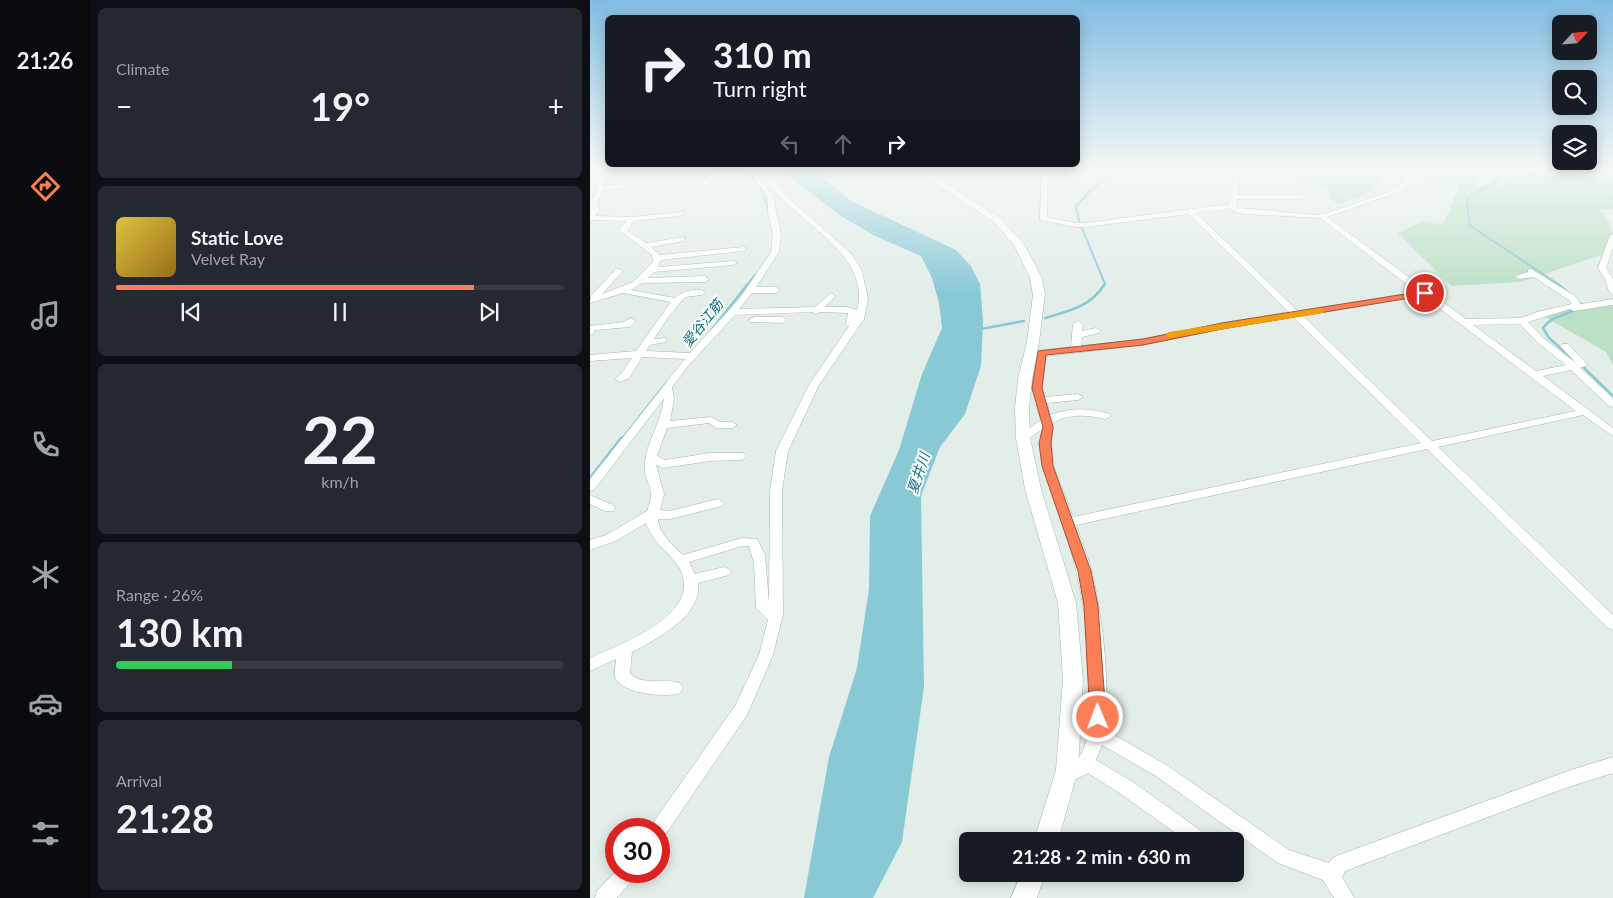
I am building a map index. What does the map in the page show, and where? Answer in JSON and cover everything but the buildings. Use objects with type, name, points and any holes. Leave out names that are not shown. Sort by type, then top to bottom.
[{"type":"street","points":[[590,487],[668,388],[687,356],[725,320],[750,290],[775,252],[777,234],[773,210]]},
{"type":"street","points":[[667,818],[741,710],[766,655],[775,618],[777,589],[775,555],[776,491],[782,451],[814,385],[831,357],[854,327],[863,309],[862,284],[854,263],[844,251],[798,210]]},
{"type":"street","points":[[982,210],[997,220],[1015,238],[1036,278],[1039,296],[1033,342],[1038,372],[1039,401],[1047,419],[1045,443],[1048,466],[1069,522],[1084,571],[1091,606],[1098,705],[1096,733],[1087,763],[1081,769],[1065,777]]},
{"type":"street","points":[[1043,210],[1043,218],[1076,225],[1205,210]]},
{"type":"street","points":[[1237,210],[1245,212],[1321,216],[1340,210]]},
{"type":"street","points":[[1190,212],[1298,315],[1613,624]]},
{"type":"street","points":[[590,218],[632,219],[680,214]]},
{"type":"street","points":[[1321,216],[1613,433]]},
{"type":"street","points":[[632,219],[624,230],[656,254],[658,258]]},
{"type":"street","points":[[1613,237],[1602,268],[1609,279],[1613,292]]},
{"type":"street","points":[[644,246],[681,239]]},
{"type":"street","points":[[658,258],[742,249]]},
{"type":"street","points":[[590,300],[624,291],[640,281],[651,270],[658,258]]},
{"type":"street","points":[[651,270],[733,263]]},
{"type":"street","points":[[590,300],[612,281],[619,271]]},
{"type":"street","points":[[1519,276],[1533,272],[1572,298],[1577,304],[1574,308]]},
{"type":"street","points":[[640,281],[705,278]]},
{"type":"street","points":[[750,290],[776,290]]},
{"type":"street","points":[[624,291],[677,301]]},
{"type":"street","points":[[620,379],[625,376],[638,354],[677,301],[687,292],[702,292]]},
{"type":"street","points":[[1035,354],[1143,342],[1195,331],[1425,293]]},
{"type":"street","points":[[816,311],[831,296]]},
{"type":"street","points":[[768,312],[777,302]]},
{"type":"street","points":[[1464,322],[1522,321],[1540,314],[1613,302]]},
{"type":"street","points":[[732,312],[852,310],[850,323],[854,327]]},
{"type":"street","points":[[725,320],[782,320]]},
{"type":"street","points":[[590,332],[592,328],[627,326],[631,321]]},
{"type":"street","points":[[1522,321],[1540,340],[1574,367],[1613,404]]},
{"type":"street","points":[[1076,349],[1078,324]]},
{"type":"street","points":[[1078,334],[1096,331]]},
{"type":"street","points":[[646,343],[663,340]]},
{"type":"street","points":[[1533,375],[1583,364],[1565,346]]},
{"type":"street","points":[[590,358],[638,354],[687,356]]},
{"type":"street","points":[[1035,354],[1022,408],[1023,438],[1033,489],[1067,603],[1073,680],[1065,777],[1049,832]]},
{"type":"street","points":[[590,666],[672,623],[688,603],[693,589],[693,579],[680,560],[656,535],[652,514],[658,493],[650,464],[670,397],[668,388]]},
{"type":"street","points":[[1039,401],[1078,396]]},
{"type":"street","points":[[1023,438],[1047,419],[1081,412],[1106,416]]},
{"type":"street","points":[[1069,522],[1584,412]]},
{"type":"street","points":[[663,425],[711,420],[717,425],[732,425]]},
{"type":"street","points":[[652,458],[662,464],[740,456]]},
{"type":"street","points":[[590,499],[609,508]]},
{"type":"street","points":[[590,545],[611,538],[652,514],[670,515],[718,503]]},
{"type":"street","points":[[680,560],[742,542],[752,542],[757,549],[759,559],[763,608],[775,618]]},
{"type":"street","points":[[693,579],[724,572]]},
{"type":"street","points":[[624,648],[622,676],[626,681],[639,686],[675,688]]},
{"type":"street","points":[[1096,733],[1162,771],[1284,857],[1333,874]]},
{"type":"street","points":[[1087,763],[1127,788],[1188,832]]},
{"type":"street","points":[[1344,898],[1331,877],[1339,864],[1568,778],[1613,765]]},
{"type":"street","points":[[1024,898],[1030,882]]},
{"type":"street","points":[[603,897],[617,883]]},
{"type":"green space","points":[[1449,210],[1599,210],[1607,218],[1611,228],[1613,251],[1520,282],[1451,286],[1398,233],[1423,221],[1443,225]]},
{"type":"green space","points":[[1613,298],[1613,365],[1606,352],[1540,314]]},
{"type":"water","name":"夏井川","points":[[833,210],[870,210],[956,250],[971,266],[980,284],[983,321],[981,366],[965,414],[940,447],[921,496],[924,687],[902,842],[873,898],[804,898],[829,757],[857,668],[869,589],[870,516],[899,450],[922,374],[942,328],[939,303],[932,278],[921,256],[875,236]]},
{"type":"waterway","points":[[1077,210],[1079,221],[1105,284],[1104,286]]},
{"type":"waterway","points":[[1468,210],[1469,225],[1561,286]]},
{"type":"waterway","name":"愛谷江筋","points":[[746,286],[756,274]]},
{"type":"waterway","name":"愛谷江筋","points":[[710,332],[747,285]]},
{"type":"waterway","points":[[1045,318],[1086,303],[1104,285]]},
{"type":"waterway","points":[[1559,285],[1582,305],[1577,309],[1556,317],[1543,328],[1549,338],[1575,361]]},
{"type":"waterway","points":[[981,329],[1024,321]]},
{"type":"waterway","points":[[1580,364],[1613,396]]},
{"type":"waterway","name":"愛谷江筋","points":[[622,439],[667,382]]},
{"type":"waterway","name":"愛谷江筋","points":[[590,479],[622,438]]},
{"type":"slow traffic","points":[[1169,335],[1320,311]]},
{"type":"route","points":[[1098,717],[1091,606],[1084,571],[1069,522],[1048,466],[1045,443],[1048,427],[1047,419],[1039,401],[1037,388],[1042,353],[1143,342],[1159,337],[1222,326],[1425,293]]}]
